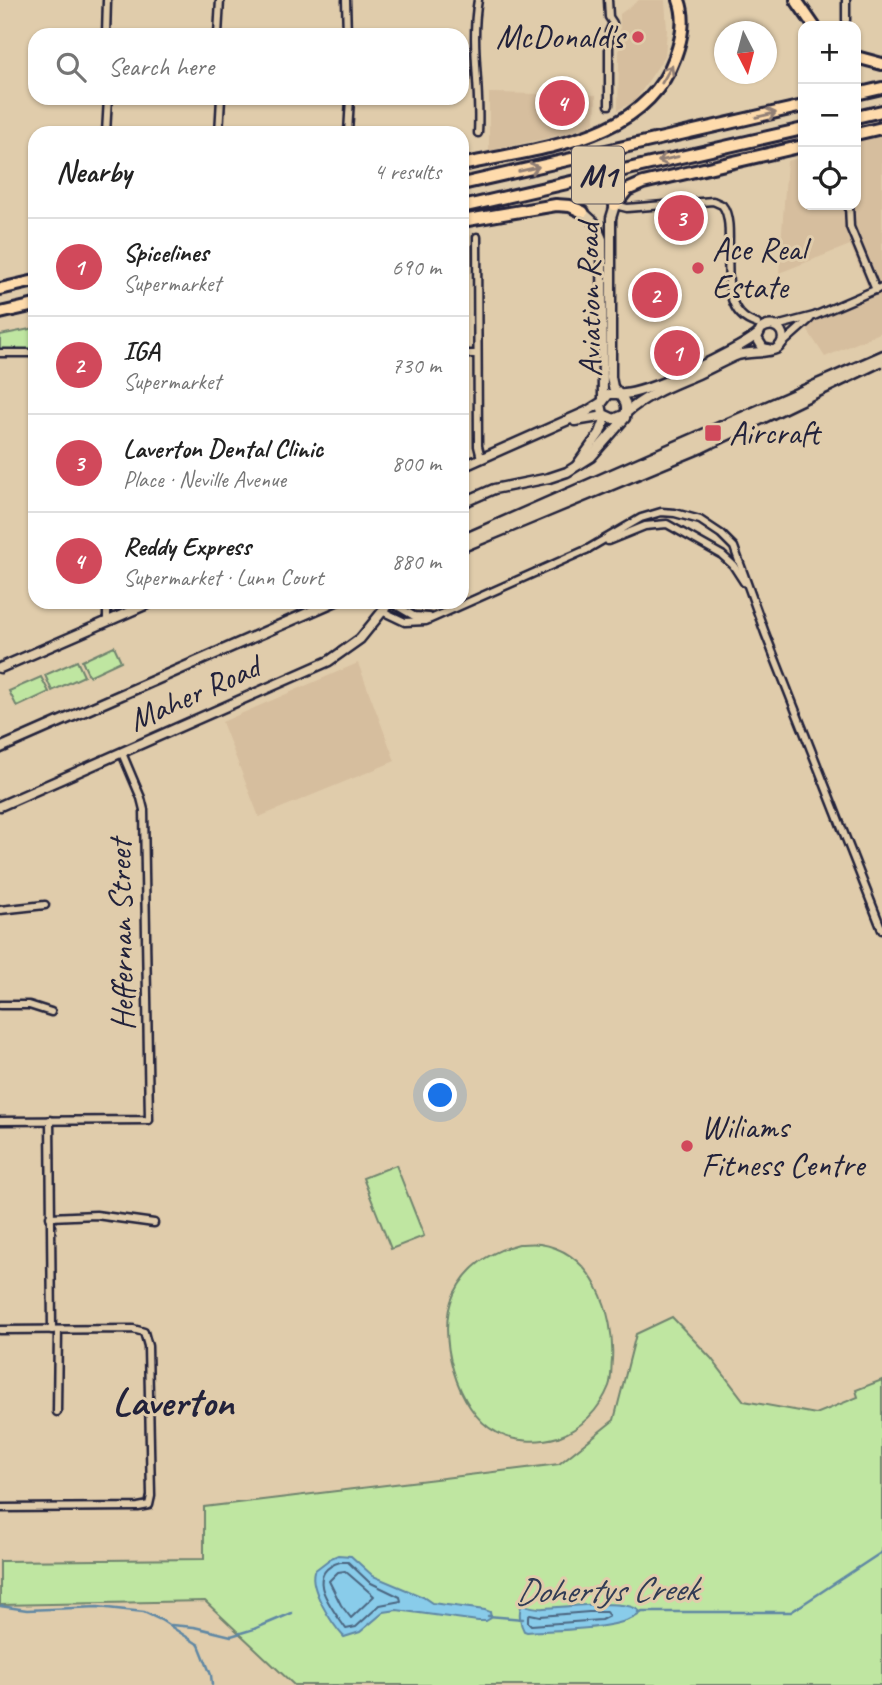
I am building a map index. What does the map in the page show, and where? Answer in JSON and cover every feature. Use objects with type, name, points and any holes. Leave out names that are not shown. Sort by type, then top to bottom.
[{"type":"highway","points":[[469,163],[585,137],[631,116],[657,90],[675,59],[683,26],[679,0]]},
{"type":"highway","points":[[796,0],[811,21]]},
{"type":"highway","points":[[861,58],[882,64]]},
{"type":"highway","points":[[861,93],[882,88]]},
{"type":"highway","name":"M1","points":[[469,182],[798,107]]},
{"type":"highway","points":[[861,116],[882,111]]},
{"type":"highway","points":[[861,133],[882,128]]},
{"type":"highway","name":"M1","points":[[469,205],[798,130]]},
{"type":"highway","points":[[615,205],[627,190],[643,183],[799,147]]},
{"type":"highway","points":[[469,221],[556,205],[570,206],[583,212]]},
{"type":"highway","points":[[0,289],[28,283]]},
{"type":"highway","points":[[0,313],[28,307]]},
{"type":"street","points":[[106,28],[107,0]]},
{"type":"street","points":[[218,28],[220,0]]},
{"type":"street","points":[[346,0],[347,28]]},
{"type":"street","points":[[478,0],[474,27],[479,102],[478,133]]},
{"type":"street","points":[[608,0],[609,17],[613,23],[609,32],[609,105]]},
{"type":"street","points":[[846,0],[846,20]]},
{"type":"street","points":[[106,126],[108,105]]},
{"type":"street","points":[[219,126],[221,105]]},
{"type":"street","points":[[348,126],[350,105]]},
{"type":"street","points":[[615,205],[626,208],[713,201],[722,205],[726,210],[729,289],[740,312],[758,330],[760,345],[771,350]]},
{"type":"street","name":"Aviation Road","points":[[602,401],[612,258],[611,218],[615,205]]},
{"type":"street","points":[[469,464],[586,412],[609,394],[634,393],[677,376],[737,348],[767,325],[776,327],[814,316],[879,288],[850,227],[849,210]]},
{"type":"street","name":"Aviation Road","points":[[583,212],[593,219],[599,230],[611,380],[619,394]]},
{"type":"street","points":[[477,237],[478,446],[481,458]]},
{"type":"street","points":[[602,262],[612,258]]},
{"type":"street","points":[[551,426],[605,416],[614,419],[649,396],[730,358],[780,346],[814,316]]},
{"type":"street","points":[[776,327],[782,334],[780,346]]},
{"type":"street","points":[[0,353],[28,353]]},
{"type":"street","points":[[469,354],[477,354]]},
{"type":"street","points":[[469,500],[494,489],[554,477],[594,454],[626,413],[626,402],[619,394]]},
{"type":"street","points":[[575,467],[600,433],[605,416],[602,401]]},
{"type":"street","points":[[586,550],[641,518],[655,513],[675,513],[707,524],[734,547],[748,590],[882,930]]},
{"type":"street","points":[[469,602],[653,524],[670,525],[727,559],[748,590]]},
{"type":"street","points":[[697,539],[707,524]]},
{"type":"street","points":[[107,609],[107,621]]},
{"type":"street","points":[[0,668],[135,609]]},
{"type":"street","name":"Maher Road","points":[[0,806],[329,661],[360,639],[386,609]]},
{"type":"street","points":[[391,609],[401,621],[412,623],[426,621],[452,609]]},
{"type":"street","points":[[396,609],[414,616],[441,614]]},
{"type":"street","name":"Heffernan Street","points":[[50,1120],[149,1120],[144,810],[122,753]]},
{"type":"street","points":[[0,910],[45,905]]},
{"type":"street","points":[[0,1005],[29,1005],[51,1012]]},
{"type":"street","points":[[0,1121],[50,1120],[50,1217],[57,1412]]},
{"type":"street","points":[[50,1217],[96,1215],[154,1223]]},
{"type":"street","points":[[0,1330],[133,1329],[144,1332],[148,1346],[151,1496],[149,1505],[138,1507],[0,1508]]},
{"type":"shaded area","points":[[639,0],[665,0],[665,56],[635,101],[618,110],[620,14]]},
{"type":"shaded area","points":[[489,93],[596,95],[595,121],[583,130],[489,151]]},
{"type":"shaded area","points":[[882,136],[882,332],[825,357],[799,317],[868,288],[850,245],[779,273],[787,161],[798,158],[798,210],[861,210],[861,141]]},
{"type":"shaded area","points":[[358,663],[395,761],[259,817],[222,722]]},
{"type":"green space","points":[[28,329],[28,349],[0,349],[0,335]]},
{"type":"green space","points":[[114,646],[121,661],[89,676],[82,661]]},
{"type":"green space","points":[[77,661],[84,676],[52,691],[45,675]]},
{"type":"green space","points":[[41,677],[49,692],[17,707],[9,691]]},
{"type":"green space","points":[[396,1165],[424,1236],[391,1249],[363,1178]]},
{"type":"green space","points":[[519,1244],[540,1244],[558,1249],[574,1259],[587,1272],[605,1305],[612,1342],[611,1380],[600,1403],[589,1417],[574,1429],[558,1437],[542,1440],[510,1438],[482,1422],[461,1390],[449,1350],[449,1310],[459,1284],[473,1268],[490,1256]]},
{"type":"green space","points":[[672,1317],[711,1358],[744,1401],[816,1414],[858,1397],[856,1390],[882,1380],[882,1685],[294,1685],[205,1601],[0,1605],[0,1561],[204,1559],[204,1507],[559,1464],[614,1420],[636,1334]]},
{"type":"water","points":[[338,1555],[351,1556],[373,1576],[432,1603],[485,1610],[490,1612],[491,1618],[478,1621],[397,1610],[384,1612],[360,1632],[344,1637],[323,1606],[313,1578],[314,1571]]},
{"type":"water","points":[[611,1604],[634,1608],[641,1613],[632,1619],[604,1626],[527,1632],[524,1631],[521,1621],[522,1605],[541,1608]]},
{"type":"waterway","name":"Dohertys Creek","points":[[638,1612],[791,1612],[882,1552]]},
{"type":"waterway","points":[[0,1606],[27,1610],[98,1607],[144,1612],[199,1645],[211,1675],[212,1685]]},
{"type":"waterway","name":"Dohertys Creek","points":[[171,1625],[194,1627],[231,1636],[292,1613]]},
{"type":"waterway","name":"Dohertys Creek","points":[[488,1616],[523,1619]]},
{"type":"railway","points":[[469,531],[882,350]]},
{"type":"railway","points":[[469,550],[703,453],[882,367]]},
{"type":"railway","points":[[0,742],[303,609]]},
{"type":"railway","points":[[0,754],[331,609]]},
{"type":"place","name":"McDonald's","points":[[638,37]]},
{"type":"place","name":"Reddy Express","points":[[562,103]]},
{"type":"place","name":"Laverton Dental Clinic","points":[[681,218]]},
{"type":"place","name":"Ace Real Estate","points":[[698,268]]},
{"type":"place","name":"IGA","points":[[655,295]]},
{"type":"place","name":"Spicelines","points":[[677,353]]},
{"type":"place","name":"Aircraft","points":[[713,433]]},
{"type":"place","name":"Wiliams Fitness Centre","points":[[687,1146]]},
{"type":"district","name":"Laverton","points":[[173,1402]]}]
